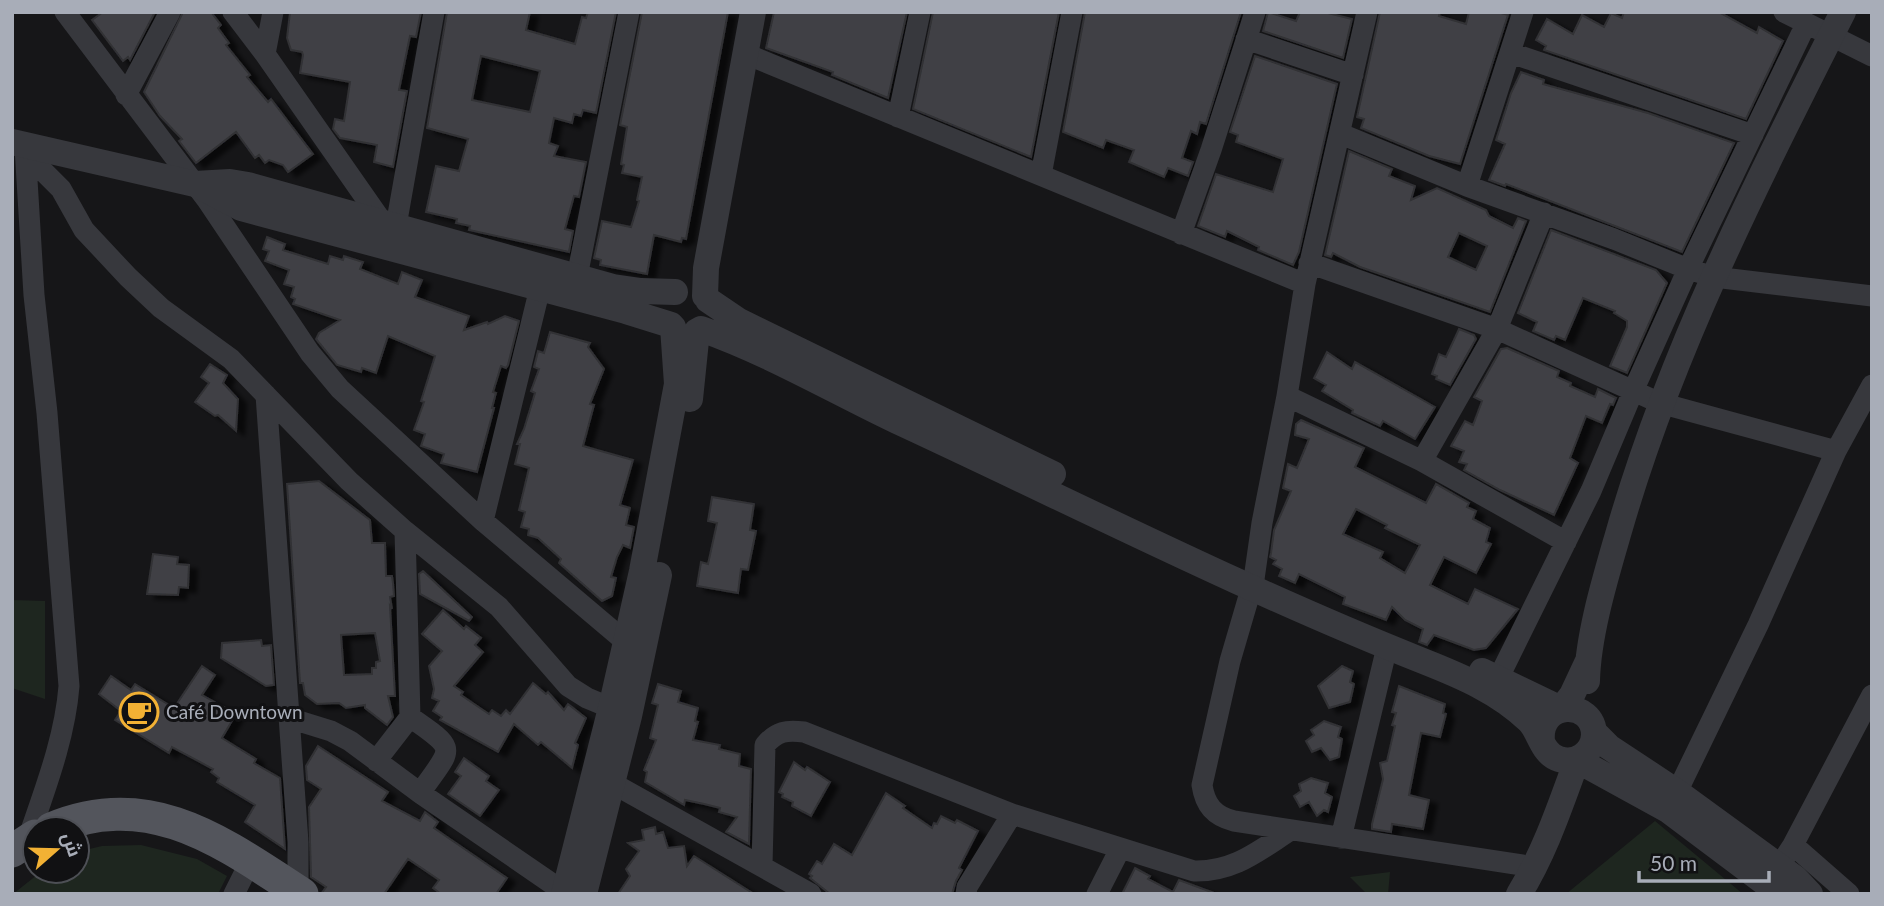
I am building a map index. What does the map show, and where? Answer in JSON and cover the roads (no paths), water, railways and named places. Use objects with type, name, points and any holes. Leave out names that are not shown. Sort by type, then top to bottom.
[{"type":"main road","points":[[91,818],[152,816],[183,824],[212,837],[300,892]]},
{"type":"street","points":[[65,12],[195,184],[310,353],[340,389],[483,521],[635,645]]},
{"type":"street","points":[[126,95],[170,12]]},
{"type":"street","points":[[233,12],[390,224]]},
{"type":"street","points":[[265,54],[273,12]]},
{"type":"street","points":[[390,224],[434,12]]},
{"type":"street","points":[[577,277],[629,12]]},
{"type":"street","points":[[686,328],[667,319],[666,304],[677,291],[693,262],[696,250],[739,12]]},
{"type":"street","points":[[686,328],[710,315],[706,268],[753,12]]},
{"type":"street","points":[[898,117],[920,12]]},
{"type":"street","points":[[1041,175],[1072,12]]},
{"type":"street","points":[[1181,234],[1255,12]]},
{"type":"street","points":[[1367,12],[1307,274],[1253,579],[1230,661],[1202,785],[1204,797],[1209,807],[1222,818],[1522,865]]},
{"type":"street","points":[[1467,186],[1523,12]]},
{"type":"street","points":[[1784,12],[1872,57]]},
{"type":"street","points":[[1519,894],[1548,839],[1577,760],[1590,748],[1592,727],[1586,696],[1587,663],[1612,556],[1660,403],[1714,277],[1843,12]]},
{"type":"street","points":[[1498,679],[1610,449],[1688,270],[1807,24]]},
{"type":"street","points":[[1246,39],[1353,75]]},
{"type":"street","points":[[1510,53],[1753,135]]},
{"type":"street","points":[[746,54],[1181,234],[1497,329],[1660,403],[1836,451]]},
{"type":"street","points":[[1341,134],[1467,186],[1544,213],[1688,270],[1714,277],[1872,296]]},
{"type":"street","points":[[19,144],[195,184],[241,208],[734,341],[828,388],[1253,579],[1498,679],[1561,709],[1580,712],[1609,747],[1678,793],[1810,894]]},
{"type":"street","points":[[19,144],[61,189],[84,230],[128,277],[162,308],[231,359],[349,481],[405,531],[499,607],[568,686],[611,708]]},
{"type":"street","points":[[19,144],[47,413],[69,685],[64,721],[39,815]]},
{"type":"street","points":[[195,184],[230,182],[248,185],[626,290],[677,291],[689,287],[697,289],[739,321],[824,364],[1387,647],[1472,681],[1531,723],[1544,745],[1560,760],[1577,760],[1780,872],[1849,894]]},
{"type":"street","points":[[1422,461],[1497,329],[1544,213]]},
{"type":"street","points":[[483,521],[540,288]]},
{"type":"street","points":[[570,893],[612,783],[635,645],[642,571],[686,328]]},
{"type":"street","points":[[1678,793],[1758,625],[1836,451],[1872,385]]},
{"type":"street","points":[[266,394],[300,892]]},
{"type":"street","points":[[1287,396],[1422,461],[1566,542]]},
{"type":"street","points":[[376,761],[410,717],[405,531]]},
{"type":"street","points":[[570,893],[611,708],[635,645]]},
{"type":"street","points":[[1341,838],[1387,647]]},
{"type":"street","points":[[1502,894],[1522,865],[1546,802],[1549,775],[1541,732],[1544,723],[1549,716],[1561,709],[1572,695],[1587,663]]},
{"type":"street","points":[[1780,872],[1869,711]]},
{"type":"street","points":[[410,717],[440,738],[446,744],[447,750],[444,760],[420,793]]},
{"type":"street","points":[[289,718],[331,731],[350,741],[420,793],[570,893]]},
{"type":"street","points":[[762,866],[765,745],[781,732],[789,730],[804,732],[1012,814],[1194,871],[1210,871],[1237,864],[1291,830]]},
{"type":"street","points":[[612,783],[811,894]]},
{"type":"street","points":[[966,894],[967,887],[1012,814]]},
{"type":"street","points":[[1097,894],[1120,849]]},
{"type":"street","points":[[234,894],[250,862]]},
{"type":"place","name":"Café Downtown","points":[[139,712]]}]
